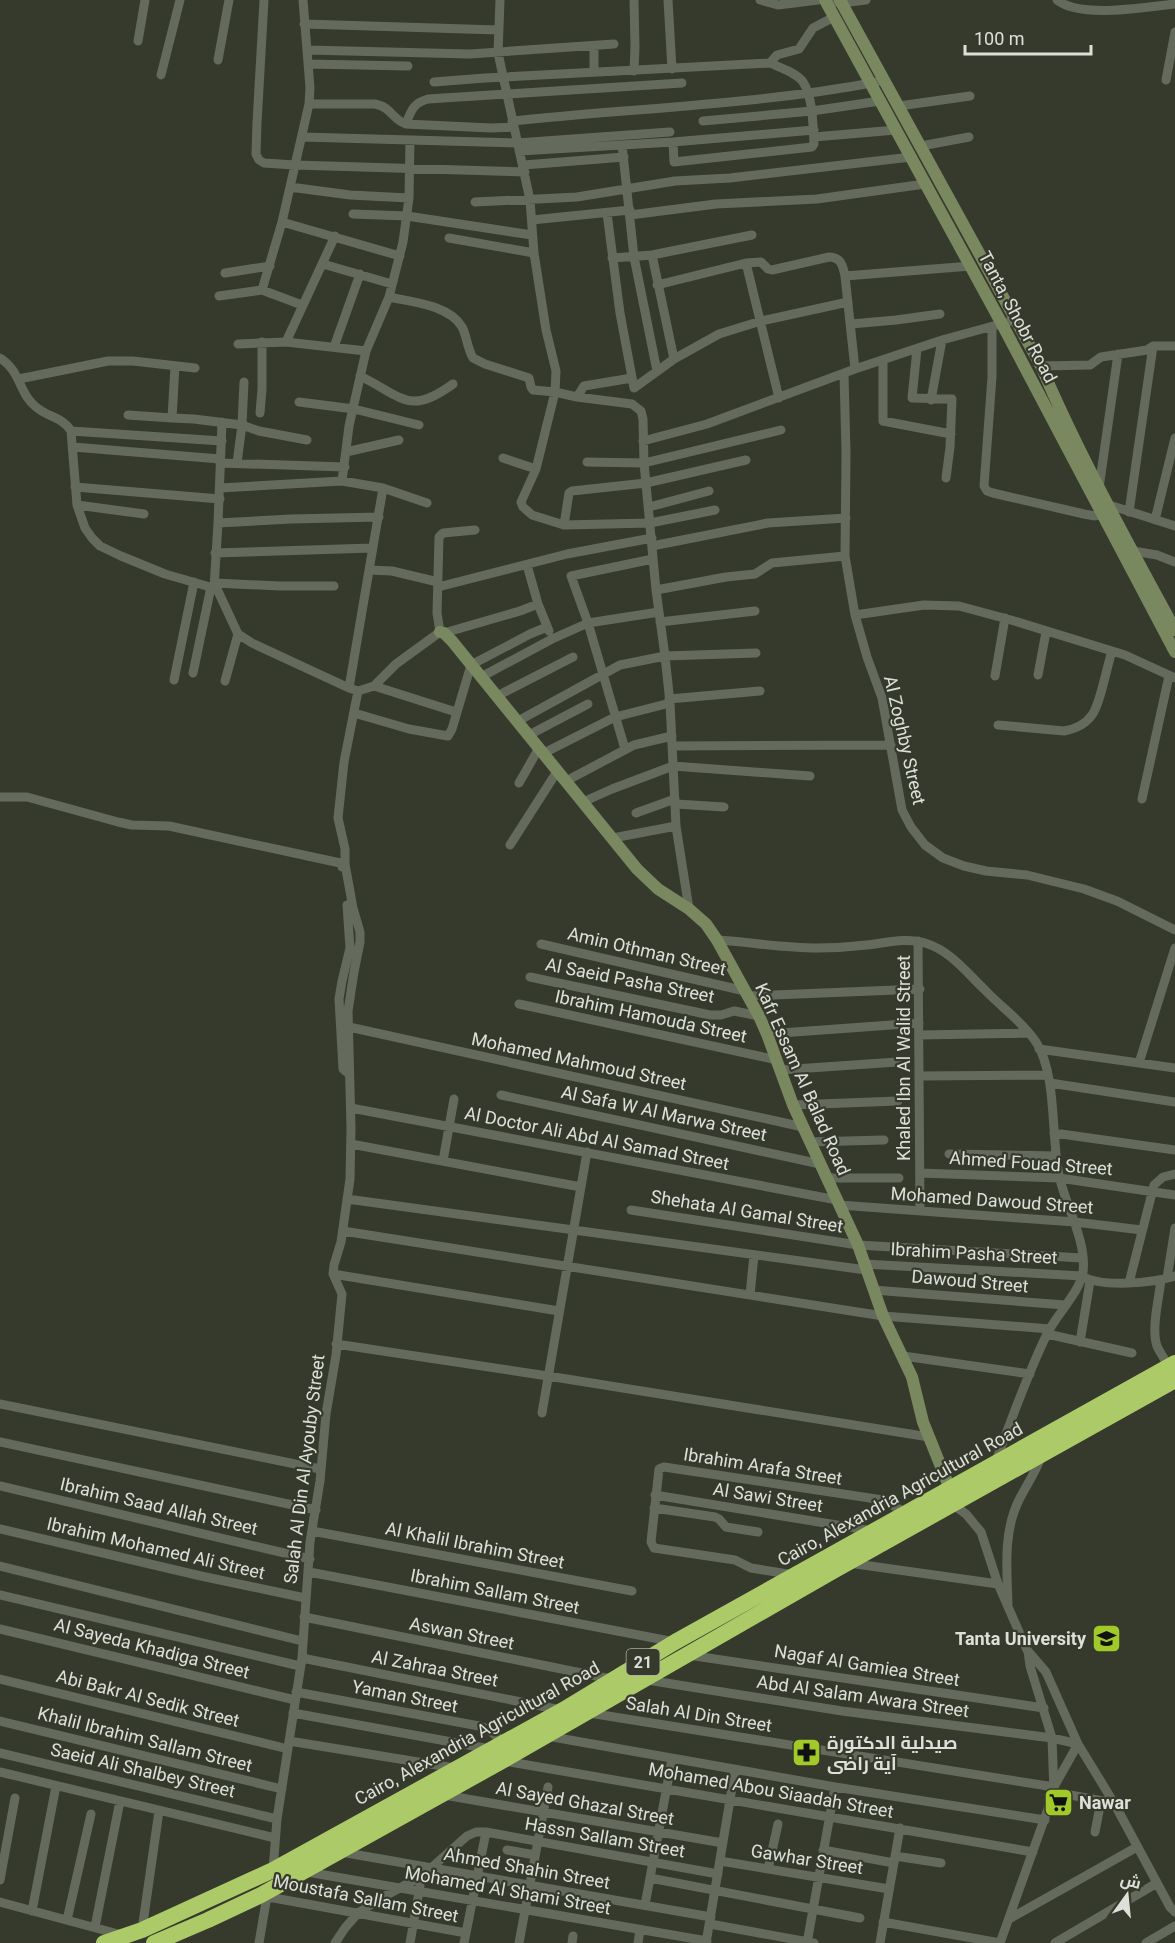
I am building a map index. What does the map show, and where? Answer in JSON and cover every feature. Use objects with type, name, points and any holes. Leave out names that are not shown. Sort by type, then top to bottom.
[{"type":"highway","name":"Cairo, Alexandria Agricultural Road","points":[[104,1943],[142,1930],[273,1870],[455,1768],[499,1750],[546,1736],[644,1679],[680,1648],[796,1575],[904,1515],[951,1497],[1041,1456],[1173,1370]]},
{"type":"highway","name":"Cairo, Alexandria Agricultural Road","points":[[154,1943],[175,1939],[264,1896],[304,1871],[442,1794],[499,1750],[614,1679],[847,1563],[951,1497],[995,1463],[1173,1370]]},
{"type":"street","points":[[138,40],[145,0]]},
{"type":"street","points":[[161,75],[180,0]]},
{"type":"street","points":[[218,60],[229,0]]},
{"type":"street","points":[[264,0],[256,154],[264,164],[410,170],[524,169],[624,157]]},
{"type":"street","points":[[262,290],[282,222],[309,104],[309,64],[303,0]]},
{"type":"street","points":[[500,0],[498,53],[530,200],[534,253],[546,330],[556,371],[555,392],[536,469],[521,502],[523,507],[532,515],[564,525],[650,523],[715,510]]},
{"type":"street","points":[[634,0],[634,70]]},
{"type":"street","points":[[668,0],[672,69]]},
{"type":"street","points":[[760,0],[778,5],[818,0]]},
{"type":"street","points":[[826,0],[840,2],[866,0]]},
{"type":"street","name":"Tanta, Shobr Road","points":[[826,0],[971,266],[997,325],[1106,510],[1133,551],[1175,630]]},
{"type":"street","points":[[1057,0],[1071,8],[1093,10],[1107,5],[1175,4]]},
{"type":"street","name":"Tanta, Shobr Road","points":[[840,2],[1041,366],[1064,420],[1099,490],[1106,510],[1175,652]]},
{"type":"street","points":[[771,63],[777,55],[799,49],[813,28],[834,17]]},
{"type":"street","points":[[304,24],[499,30]]},
{"type":"street","points":[[1166,80],[1175,32]]},
{"type":"street","points":[[307,50],[470,54],[614,44]]},
{"type":"street","points":[[594,46],[594,71]]},
{"type":"street","points":[[434,82],[594,71],[771,63],[800,79],[808,94],[814,134],[812,147],[674,162],[672,137]]},
{"type":"street","points":[[309,64],[408,66]]},
{"type":"street","points":[[309,104],[384,106],[396,119],[406,124],[491,128],[808,94],[885,81]]},
{"type":"street","points":[[406,124],[413,107],[421,101],[439,97],[506,95],[682,83]]},
{"type":"street","points":[[899,106],[969,96]]},
{"type":"street","points":[[704,121],[812,111],[880,101]]},
{"type":"street","points":[[518,147],[672,137],[896,130]]},
{"type":"street","points":[[302,137],[518,147],[622,145],[672,137]]},
{"type":"street","points":[[921,146],[969,137]]},
{"type":"street","points":[[342,481],[349,426],[366,351],[389,297],[400,256],[409,198],[410,141]]},
{"type":"street","points":[[622,145],[634,257],[657,371]]},
{"type":"street","points":[[475,202],[577,197],[675,182],[730,178],[911,157]]},
{"type":"street","points":[[532,220],[716,204],[817,199],[926,184]]},
{"type":"street","points":[[290,187],[409,198]]},
{"type":"street","points":[[607,213],[612,258],[634,387],[674,359],[719,334],[761,321],[849,302]]},
{"type":"street","points":[[353,214],[407,216],[532,235]]},
{"type":"street","points":[[282,222],[400,256]]},
{"type":"street","points":[[612,258],[652,255],[752,235]]},
{"type":"street","points":[[286,342],[335,236]]},
{"type":"street","points":[[449,238],[534,253]]},
{"type":"street","points":[[652,255],[674,359]]},
{"type":"street","points":[[657,285],[746,263],[761,262],[772,270],[834,257],[842,264],[845,276],[855,369]]},
{"type":"street","points":[[746,263],[779,398]]},
{"type":"street","points":[[323,264],[392,284]]},
{"type":"street","points":[[225,273],[270,266]]},
{"type":"street","points":[[845,276],[971,266]]},
{"type":"street","points":[[334,347],[360,274]]},
{"type":"street","points":[[219,296],[262,290],[302,305]]},
{"type":"street","points":[[389,297],[428,306],[451,315],[462,328],[473,358],[529,378],[533,390],[632,404],[641,411],[656,590],[670,701],[676,826],[689,909]]},
{"type":"street","points":[[851,324],[940,314]]},
{"type":"street","points":[[643,441],[707,424],[855,369],[942,340],[1015,320]]},
{"type":"street","points":[[997,325],[984,486],[987,491],[1089,515],[1106,510],[1129,512],[1175,526]]},
{"type":"street","points":[[932,400],[942,340]]},
{"type":"street","points":[[260,412],[262,342]]},
{"type":"street","points":[[238,344],[286,342],[366,351]]},
{"type":"street","points":[[1041,366],[1090,365],[1101,357],[1147,350],[1153,346],[1175,346]]},
{"type":"street","points":[[1129,512],[1153,346]]},
{"type":"street","points":[[917,349],[912,399],[952,399],[946,478]]},
{"type":"street","points":[[1099,490],[1118,354]]},
{"type":"street","points":[[0,358],[11,367],[35,407],[68,425],[73,447],[77,505],[84,528],[100,546],[165,574],[213,586],[334,586]]},
{"type":"street","points":[[883,360],[882,421],[951,434]]},
{"type":"street","points":[[19,379],[108,361],[133,361],[195,368]]},
{"type":"street","points":[[172,418],[175,366]]},
{"type":"street","name":"Al Zoghby Street","points":[[844,373],[845,556],[855,615],[882,698],[902,810],[910,827],[925,845],[943,858],[986,871],[1027,875],[1084,889],[1117,901],[1175,930]]},
{"type":"street","points":[[360,376],[396,396],[418,402],[438,394],[453,384]]},
{"type":"street","points":[[577,397],[584,387],[632,378]]},
{"type":"street","points":[[237,463],[244,382]]},
{"type":"street","points":[[299,402],[354,409],[419,425]]},
{"type":"street","points":[[128,416],[222,422],[307,440]]},
{"type":"street","points":[[193,673],[213,586],[220,499],[222,422]]},
{"type":"street","points":[[587,462],[644,463],[781,430]]},
{"type":"street","points":[[71,431],[222,441]]},
{"type":"street","points":[[1155,520],[1175,438]]},
{"type":"street","points":[[346,452],[399,440]]},
{"type":"street","points":[[73,447],[237,463],[345,467]]},
{"type":"street","points":[[503,458],[536,469]]},
{"type":"street","points":[[564,525],[570,492],[646,483],[746,460]]},
{"type":"street","points":[[220,489],[342,481],[383,488],[427,503]]},
{"type":"street","points":[[75,487],[220,499]]},
{"type":"street","name":"Salah Al Din Al Ayouby Street","points":[[273,1870],[275,1838],[301,1662],[312,1531],[342,1294],[333,1274],[343,1231],[347,1199],[351,1144],[349,1001],[360,932],[353,908],[345,864],[345,849],[338,818],[354,713],[354,690],[372,548],[383,488]]},
{"type":"street","points":[[649,507],[709,491]]},
{"type":"street","points":[[77,505],[144,514]]},
{"type":"street","points":[[218,523],[378,517]]},
{"type":"street","points":[[369,570],[392,571],[438,585],[527,566],[567,554],[768,523],[846,518]]},
{"type":"street","points":[[442,632],[436,613],[439,540],[441,534],[475,530]]},
{"type":"street","points":[[215,554],[372,548]]},
{"type":"street","points":[[1133,551],[1175,561]]},
{"type":"street","points":[[656,590],[755,574],[772,563],[845,556]]},
{"type":"street","points":[[625,749],[572,576],[653,559]]},
{"type":"street","points":[[527,566],[538,604],[552,639]]},
{"type":"street","points":[[174,680],[194,582]]},
{"type":"street","points":[[213,586],[220,593],[238,634],[252,643],[354,690],[374,687],[456,712]]},
{"type":"street","points":[[374,687],[396,664],[442,632],[538,604]]},
{"type":"street","points":[[855,615],[924,605],[959,606],[1112,651],[1172,677],[1142,799]]},
{"type":"street","points":[[481,677],[552,639],[588,623],[755,611]]},
{"type":"street","points":[[995,676],[1005,618]]},
{"type":"street","points":[[354,713],[402,727],[445,736],[450,734],[471,665],[547,627]]},
{"type":"street","name":"Kafr Essam Al Balad Road","points":[[442,632],[542,750],[647,880],[689,909],[706,924],[717,940],[759,1016],[793,1105],[858,1245],[883,1316],[912,1377],[920,1411],[951,1497]]},
{"type":"street","points":[[1038,675],[1047,632]]},
{"type":"street","points":[[225,681],[238,634]]},
{"type":"street","points":[[998,725],[1074,730],[1083,724],[1095,710],[1112,651]]},
{"type":"street","points":[[518,721],[620,665],[665,656],[756,653]]},
{"type":"street","points":[[497,696],[573,657]]},
{"type":"street","points":[[519,783],[542,750],[615,717],[670,701],[760,691]]},
{"type":"street","points":[[529,735],[588,704]]},
{"type":"street","points":[[566,781],[625,749],[672,736]]},
{"type":"street","points":[[672,746],[891,745]]},
{"type":"street","points":[[583,802],[673,766],[810,776]]},
{"type":"street","points":[[510,844],[558,770]]},
{"type":"street","points":[[0,797],[27,797],[132,825],[170,826],[345,864]]},
{"type":"street","points":[[636,813],[675,801],[724,807]]},
{"type":"street","points":[[613,838],[676,826]]},
{"type":"street","name":"Salah Al Din Al Ayouby Street","points":[[345,864],[342,870],[351,940],[339,999],[343,1069],[349,1074]]},
{"type":"street","points":[[717,940],[817,948],[860,946],[902,940],[918,941],[939,949],[951,957],[1017,1018],[1039,1049],[1049,1079],[1059,1178],[1075,1222],[1086,1278],[1080,1342]]},
{"type":"street","name":"Khaled Ibn Al Walid Street","points":[[918,941],[920,1211]]},
{"type":"street","name":"Amin Othman Street","points":[[541,944],[747,993],[920,989]]},
{"type":"street","points":[[1139,1063],[1175,948]]},
{"type":"street","name":"Al Saeid Pasha Street","points":[[530,977],[710,1016],[734,1011],[759,1016]]},
{"type":"street","name":"Ibrahim Hamouda Street","points":[[519,1004],[778,1065],[897,1062]]},
{"type":"street","points":[[767,1034],[919,1023]]},
{"type":"street","name":"Mohamed Mahmoud Street","points":[[349,1027],[803,1127]]},
{"type":"street","points":[[919,1035],[1029,1033]]},
{"type":"street","points":[[1039,1049],[1175,1068]]},
{"type":"street","points":[[919,1076],[1049,1079],[1175,1102]]},
{"type":"street","name":"Al Safa W Al Marwa Street","points":[[501,1095],[820,1164]]},
{"type":"street","points":[[443,1161],[454,1099]]},
{"type":"street","points":[[793,1105],[898,1101]]},
{"type":"street","name":"Al Doctor Ali Abd Al Samad Street","points":[[351,1108],[587,1152],[838,1203]]},
{"type":"street","points":[[1054,1133],[1175,1150]]},
{"type":"street","points":[[809,1142],[884,1140]]},
{"type":"street","points":[[351,1144],[581,1187]]},
{"type":"street","points":[[542,1413],[587,1152]]},
{"type":"street","points":[[949,1154],[1056,1156]]},
{"type":"street","name":"Ahmed Fouad Street","points":[[920,1173],[1059,1178],[1175,1194]]},
{"type":"street","points":[[1128,1283],[1152,1190],[1157,1180],[1168,1174],[1175,1174]]},
{"type":"street","points":[[827,1178],[899,1178]]},
{"type":"street","name":"Ibrahim Pasha Street","points":[[347,1199],[754,1255],[865,1267],[1086,1278],[1128,1283],[1168,1278]]},
{"type":"street","name":"Mohamed Dawoud Street","points":[[838,1203],[1075,1222],[1142,1230]]},
{"type":"street","name":"Shehata Al Gamal Street","points":[[632,1210],[858,1245],[1082,1258]]},
{"type":"street","points":[[1173,1370],[1155,1339],[1168,1278],[1175,1227]]},
{"type":"street","points":[[343,1231],[883,1316],[1048,1332],[1080,1342],[1132,1353]]},
{"type":"street","points":[[750,1295],[754,1255]]},
{"type":"street","points":[[333,1274],[560,1311]]},
{"type":"street","points":[[995,1463],[1048,1332],[1086,1278]]},
{"type":"street","name":"Dawoud Street","points":[[873,1290],[1065,1305]]},
{"type":"street","points":[[336,1344],[929,1437]]},
{"type":"street","points":[[903,1356],[1030,1374]]},
{"type":"street","points":[[0,1404],[320,1469]]},
{"type":"street","points":[[0,1442],[316,1510]]},
{"type":"street","points":[[1008,1606],[1006,1563],[1011,1521],[1041,1456]]},
{"type":"street","name":"Ibrahim Arafa Street","points":[[796,1575],[751,1568],[735,1560],[657,1549],[651,1542],[658,1469],[664,1467],[883,1500],[891,1503],[904,1515]]},
{"type":"street","name":"Ibrahim Saad Allah Street","points":[[0,1486],[310,1559]]},
{"type":"street","name":"Al Sawi Street","points":[[655,1495],[876,1531]]},
{"type":"street","points":[[951,1497],[981,1532],[998,1584],[1028,1650],[1046,1672],[1078,1744],[1114,1803],[1170,1907],[1175,1912]]},
{"type":"street","points":[[654,1508],[715,1517],[726,1527],[758,1532]]},
{"type":"street","name":"Ibrahim Mohamed Ali Street","points":[[0,1529],[305,1598]]},
{"type":"street","name":"Al Khalil Ibrahim Street","points":[[312,1531],[632,1591]]},
{"type":"street","points":[[847,1563],[998,1584]]},
{"type":"street","points":[[0,1566],[302,1641]]},
{"type":"street","name":"Ibrahim Sallam Street","points":[[309,1572],[680,1648]]},
{"type":"street","name":"Al Zahraa Street","points":[[0,1595],[301,1662],[563,1710]]},
{"type":"street","name":"Aswan Street","points":[[304,1617],[614,1679]]},
{"type":"street","name":"Al Sayeda Khadiga Street","points":[[0,1629],[296,1696]]},
{"type":"street","name":"Nagaf Al Gamiea Street","points":[[680,1648],[1044,1708]]},
{"type":"street","points":[[1028,1650],[1030,1666],[1052,1738],[1054,1789]]},
{"type":"street","name":"Abi Bakr Al Sedik Street","points":[[0,1678],[289,1745],[455,1768]]},
{"type":"street","name":"Abd Al Salam Awara Street","points":[[644,1679],[842,1711],[1052,1738],[1078,1744]]},
{"type":"street","name":"Yaman Street","points":[[296,1696],[479,1726],[488,1729],[499,1750]]},
{"type":"street","points":[[293,1713],[499,1750]]},
{"type":"street","name":"Salah Al Din Street","points":[[587,1713],[1054,1789],[1114,1803]]},
{"type":"street","name":"Khalil Ibrahim Sallam Street","points":[[0,1721],[282,1789]]},
{"type":"street","points":[[546,1736],[835,1787],[1045,1820]]},
{"type":"street","points":[[884,1922],[1000,1943],[1054,1789],[1078,1744]]},
{"type":"street","name":"Mohamed Abou Siaadah Street","points":[[499,1750],[666,1789],[1033,1852]]},
{"type":"street","name":"Saeid Ali Shalbey Street","points":[[0,1753],[278,1819]]},
{"type":"street","points":[[645,1905],[672,1759]]},
{"type":"street","points":[[707,1942],[735,1770]]},
{"type":"street","points":[[0,1772],[275,1838]]},
{"type":"street","points":[[32,1911],[56,1786]]},
{"type":"street","points":[[519,1943],[548,1787]]},
{"type":"street","points":[[809,1943],[835,1787]]},
{"type":"street","name":"Al Sayed Ghazal Street","points":[[442,1794],[723,1843]]},
{"type":"street","points":[[0,1880],[15,1798]]},
{"type":"street","points":[[95,1928],[120,1801]]},
{"type":"street","points":[[1095,1832],[1101,1801]]},
{"type":"street","points":[[142,1930],[159,1810]]},
{"type":"street","points":[[67,1920],[91,1814]]},
{"type":"street","points":[[768,1869],[778,1824]]},
{"type":"street","points":[[880,1943],[900,1828]]},
{"type":"street","points":[[335,1943],[358,1913],[422,1876],[471,1833],[486,1832],[465,1938]]},
{"type":"street","name":"Hassn Sallam Street","points":[[486,1832],[718,1874]]},
{"type":"street","points":[[1009,1919],[1137,1846]]},
{"type":"street","points":[[507,1850],[535,1856]]},
{"type":"street","points":[[824,1850],[941,1863]]},
{"type":"street","name":"Ahmed Shahin Street","points":[[338,1852],[645,1905],[809,1943]]},
{"type":"street","name":"Gawhar Street","points":[[720,1861],[889,1889]]},
{"type":"street","name":"Mohamed Al Shami Street","points":[[304,1871],[707,1942]]},
{"type":"street","points":[[410,1943],[422,1876]]},
{"type":"street","points":[[650,1878],[860,1918]]},
{"type":"street","points":[[1055,1943],[1157,1883]]},
{"type":"street","points":[[259,1943],[264,1896]]},
{"type":"street","name":"Moustafa Sallam Street","points":[[264,1896],[414,1923],[465,1938]]},
{"type":"street","points":[[0,1902],[124,1936]]},
{"type":"street","points":[[1146,1943],[1175,1926]]},
{"type":"street","points":[[638,1943],[640,1929]]},
{"type":"place","name":"Tanta University","points":[[1107,1638]]},
{"type":"place","name":"صيدلية الدكتورة آية راضى","points":[[806,1752]]},
{"type":"place","name":"Nawar","points":[[1058,1802]]}]
